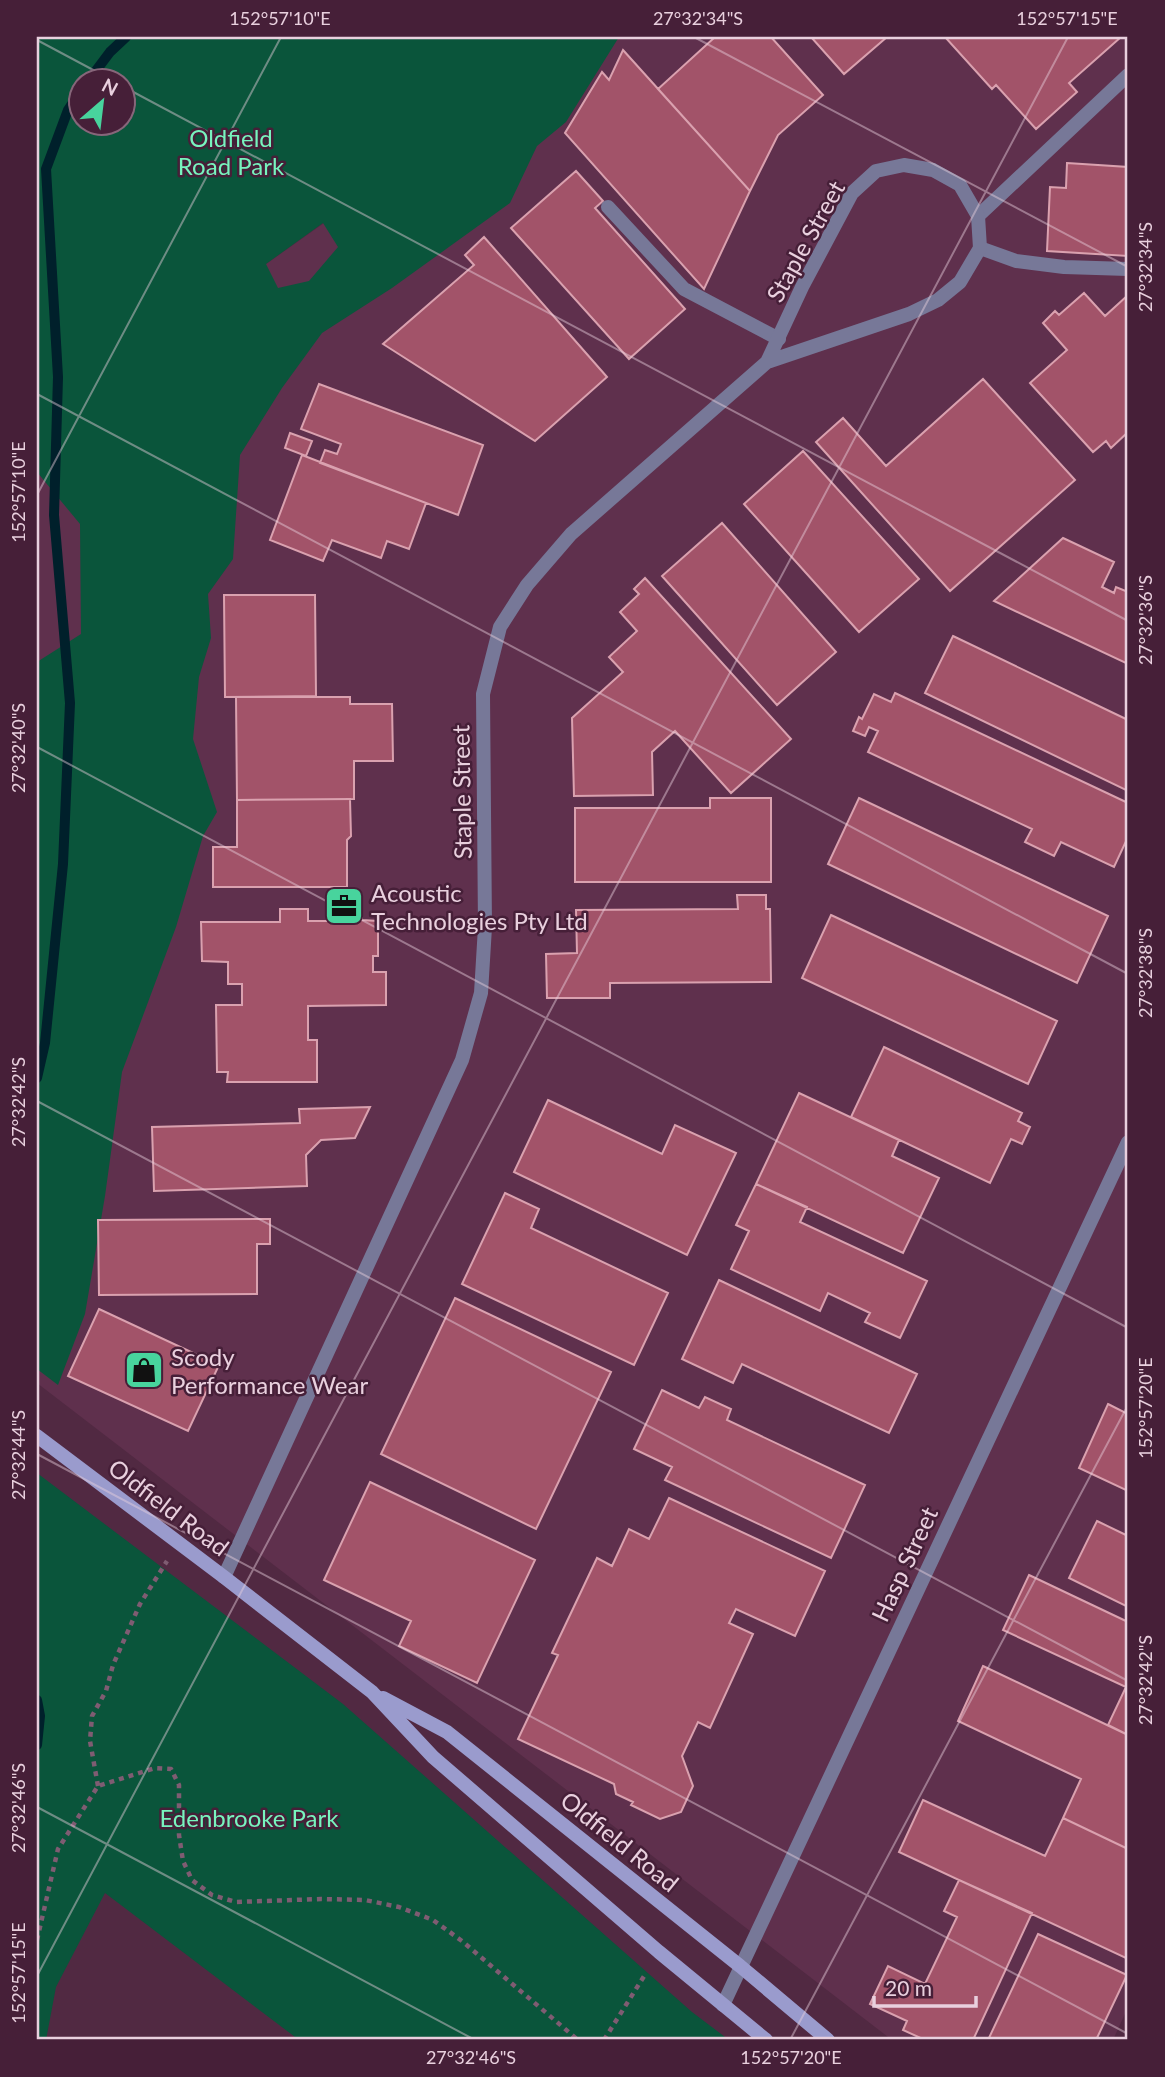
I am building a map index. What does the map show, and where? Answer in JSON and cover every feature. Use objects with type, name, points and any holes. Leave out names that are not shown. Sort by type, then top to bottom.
[{"type":"street","points":[[978,216],[1128,75]]},
{"type":"street","name":"Staple Street","points":[[224,1577],[462,1060],[481,993],[485,927],[483,694],[500,627],[527,585],[571,534],[767,362],[852,193],[876,171],[904,165],[933,170],[960,185],[978,216],[980,248],[960,282],[937,300],[909,314],[767,362]]},
{"type":"street","points":[[608,206],[684,289],[779,339]]},
{"type":"street","points":[[980,248],[1016,261],[1064,267],[1128,269]]},
{"type":"street","name":"Hasp Street","points":[[723,2006],[1128,1142]]},
{"type":"street","name":"Oldfield Road","points":[[37,1436],[372,1692],[433,1757],[659,1952],[766,2040]]},
{"type":"street","name":"Oldfield Road","points":[[372,1692],[447,1732],[740,1966],[828,2040]]},
{"type":"path","points":[[99,1786],[90,1741],[92,1716],[106,1691],[113,1665],[140,1604],[180,1543]]},
{"type":"path","points":[[37,1940],[58,1849],[99,1786],[155,1768],[171,1769],[179,1785],[179,1835],[183,1861],[192,1880],[212,1895],[236,1902],[365,1900],[398,1907],[433,1920],[462,1941],[578,2040]]},
{"type":"path","points":[[604,2040],[659,1952]]},
{"type":"shaded area","points":[[587,37],[1128,37],[1128,2007],[1113,2040],[892,2040],[37,1383],[37,426]]},
{"type":"green space","name":"Oldfield Road Park","points":[[37,37],[619,37],[566,122],[537,146],[510,203],[392,288],[322,333],[282,388],[240,455],[233,559],[208,594],[211,638],[199,677],[193,739],[217,812],[203,836],[176,927],[122,1072],[85,1314],[58,1385],[37,1369],[37,662],[81,634],[80,524],[37,472]],"holes":[[[323,223],[338,247],[309,281],[278,288],[266,264]]]},
{"type":"green space","name":"Edenbrooke Park","points":[[37,1473],[343,1704],[692,2012],[729,2040],[299,2040],[105,1893],[56,1987],[46,2040],[37,2040]]},
{"type":"building","points":[[715,37],[771,37],[823,95],[778,135],[750,191],[658,89]]},
{"type":"building","points":[[811,37],[887,37],[844,74]]},
{"type":"building","points":[[945,37],[1121,37],[1069,83],[1077,92],[1036,129],[996,85],[992,89]]},
{"type":"building","points":[[623,50],[750,191],[704,289],[565,133],[602,72],[609,80]]},
{"type":"building","points":[[1067,163],[1128,167],[1128,256],[1047,251],[1050,187],[1066,188]]},
{"type":"building","points":[[576,171],[603,201],[595,208],[685,309],[629,359],[511,228]]},
{"type":"building","points":[[484,237],[607,377],[535,441],[383,344],[474,265],[465,255]]},
{"type":"building","points":[[1084,293],[1105,316],[1128,295],[1128,432],[1111,448],[1106,441],[1093,452],[1030,383],[1067,350],[1043,323],[1055,311],[1059,315]]},
{"type":"building","points":[[983,379],[1075,480],[950,591],[816,442],[843,418],[886,466]]},
{"type":"building","points":[[319,384],[483,445],[458,515],[320,463],[325,450],[337,454],[341,444],[301,429]]},
{"type":"building","points":[[290,433],[312,441],[306,456],[285,448]]},
{"type":"building","points":[[803,451],[919,579],[859,632],[744,504]]},
{"type":"building","points":[[302,455],[426,503],[409,549],[387,541],[381,558],[332,540],[323,561],[270,540]]},
{"type":"building","points":[[722,523],[836,652],[777,705],[662,576]]},
{"type":"building","points":[[1063,538],[1114,562],[1102,587],[1114,593],[1116,587],[1128,592],[1128,664],[994,601]]},
{"type":"building","points":[[645,578],[791,739],[731,793],[675,731],[652,752],[653,795],[574,796],[572,718],[623,672],[609,657],[637,631],[620,612],[639,594],[634,589]]},
{"type":"building","points":[[224,595],[315,595],[316,696],[225,697]]},
{"type":"building","points":[[953,636],[1128,720],[1128,791],[925,693]]},
{"type":"building","points":[[895,693],[1128,803],[1128,837],[1114,867],[1061,842],[1054,856],[1025,842],[1032,829],[868,752],[878,731],[869,727],[865,736],[853,731],[859,717],[862,719],[874,694],[891,702]]},
{"type":"building","points":[[236,697],[350,697],[350,704],[392,704],[393,761],[354,761],[354,799],[237,800]]},
{"type":"building","points":[[710,798],[771,798],[771,882],[575,882],[575,808],[710,808]]},
{"type":"building","points":[[859,798],[1108,916],[1077,983],[828,864]]},
{"type":"building","points":[[350,799],[351,836],[347,840],[347,887],[213,887],[213,847],[237,847],[237,800]]},
{"type":"building","points":[[737,895],[766,895],[766,909],[770,909],[771,982],[610,983],[610,998],[547,998],[546,954],[577,953],[576,910],[738,909]]},
{"type":"building","points":[[331,908],[361,908],[362,920],[378,921],[378,956],[373,956],[373,972],[386,972],[386,1005],[308,1006],[308,1040],[317,1040],[317,1082],[227,1082],[228,1072],[217,1072],[216,1005],[242,1005],[242,984],[228,984],[228,962],[202,961],[201,922],[280,922],[280,909],[308,909],[308,921],[331,921]]},
{"type":"building","points":[[831,915],[1057,1021],[1028,1084],[802,978]]},
{"type":"building","points":[[884,1047],[1022,1113],[1018,1121],[1030,1127],[1022,1144],[1011,1139],[990,1183],[851,1117]]},
{"type":"building","points":[[799,1093],[899,1140],[892,1156],[939,1178],[903,1253],[756,1184]]},
{"type":"building","points":[[548,1100],[662,1154],[675,1125],[736,1153],[687,1255],[514,1172]]},
{"type":"building","points":[[370,1107],[355,1138],[321,1140],[306,1155],[307,1186],[154,1191],[152,1127],[300,1123],[299,1109]]},
{"type":"building","points":[[756,1184],[807,1207],[800,1222],[927,1281],[900,1338],[865,1322],[870,1313],[828,1293],[820,1311],[731,1269],[749,1231],[736,1225]]},
{"type":"building","points":[[505,1193],[539,1209],[531,1228],[668,1293],[634,1365],[462,1284]]},
{"type":"building","points":[[270,1219],[270,1244],[257,1244],[257,1294],[99,1295],[98,1220]]},
{"type":"building","points":[[719,1280],[917,1374],[889,1433],[742,1364],[733,1383],[682,1359]]},
{"type":"building","points":[[455,1298],[611,1372],[536,1529],[381,1454]]},
{"type":"building","name":"Scody Performance Wear","points":[[99,1309],[219,1365],[188,1431],[68,1376]]},
{"type":"building","points":[[662,1390],[699,1408],[705,1397],[731,1409],[727,1420],[865,1485],[831,1558],[665,1480],[672,1467],[634,1449]]},
{"type":"building","points":[[1108,1404],[1128,1414],[1128,1491],[1079,1468]]},
{"type":"building","points":[[370,1482],[535,1560],[477,1683],[399,1646],[411,1621],[324,1580]]},
{"type":"building","points":[[669,1498],[825,1571],[795,1636],[736,1609],[729,1623],[753,1634],[710,1728],[698,1722],[682,1756],[693,1786],[681,1812],[660,1819],[631,1805],[633,1802],[616,1794],[614,1784],[518,1739],[558,1655],[552,1653],[597,1558],[612,1566],[629,1529],[649,1539]]},
{"type":"building","points":[[1097,1521],[1128,1536],[1128,1607],[1069,1578]]},
{"type":"building","points":[[1029,1575],[1128,1622],[1128,1735],[1108,1725],[1126,1687],[1003,1630]]},
{"type":"building","points":[[983,1666],[1128,1735],[1128,1849],[1063,1818],[1081,1779],[958,1721]]},
{"type":"building","points":[[923,1800],[1045,1856],[1063,1818],[1128,1849],[1128,1959],[899,1852]]},
{"type":"building","points":[[959,1880],[1032,1913],[973,2040],[925,2040],[903,2030],[907,2021],[870,2004],[888,1966],[925,1984],[957,1917],[944,1911]]},
{"type":"building","points":[[1038,1934],[1127,1975],[1096,2040],[988,2040]]},
{"type":"waterway","points":[[100,66],[126,37]]},
{"type":"waterway","points":[[37,1078],[45,1043],[63,864],[70,703],[54,515],[58,377],[46,169],[66,115]]},
{"type":"waterway","points":[[37,1700],[40,1716],[37,1745]]},
{"type":"place","name":"Acoustic Technologies Pty Ltd","points":[[344,906]]},
{"type":"place","name":"Scody Performance Wear","points":[[144,1370]]}]
